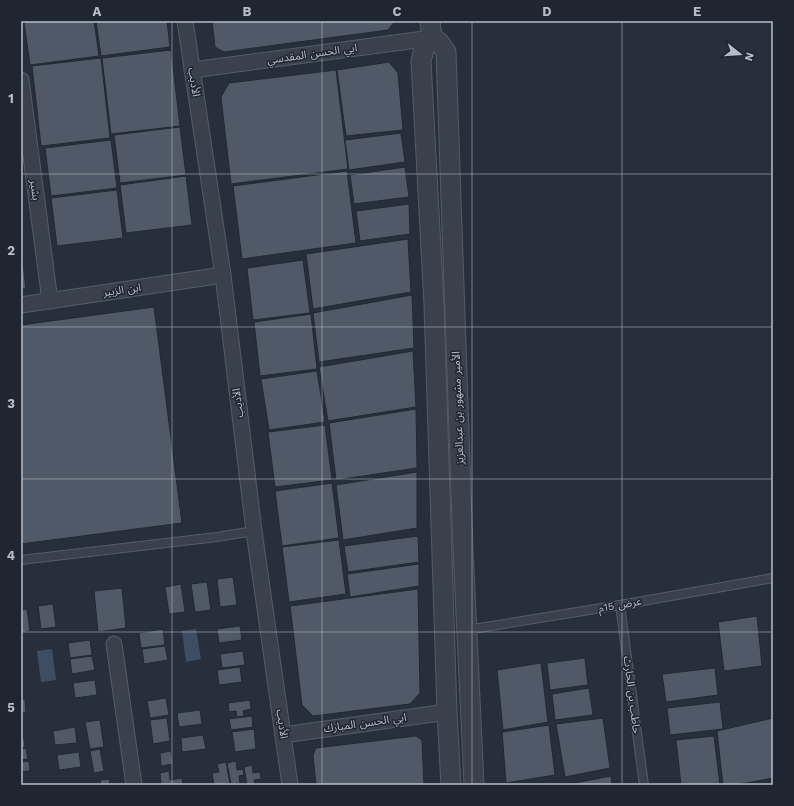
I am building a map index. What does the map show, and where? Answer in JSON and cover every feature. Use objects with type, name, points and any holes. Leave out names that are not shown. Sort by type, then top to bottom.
[{"type":"street","name":"الأديب","points":[[185,21],[223,275],[254,531],[290,785]]},
{"type":"street","name":"ابي الحسن المقدسي","points":[[192,70],[431,29]]},
{"type":"street","name":"الأمير مشهور بن عبدالعزيز","points":[[431,29],[446,52],[462,541],[474,785]]},
{"type":"street","name":"الأمير مشهور بن عبدالعزيز","points":[[431,29],[421,61],[434,305],[446,712],[451,785]]},
{"type":"street","name":"بشير","points":[[21,80],[50,301]]},
{"type":"street","name":"ابن الزبير","points":[[21,305],[223,275]]},
{"type":"street","points":[[114,644],[134,785]]},
{"type":"street","name":"ابي الحسن المبارك","points":[[283,735],[446,712]]},
{"type":"lane","points":[[21,560],[209,538],[254,531]]},
{"type":"lane","name":"عرض 15م","points":[[467,630],[773,578]]},
{"type":"lane","name":"حاطب بن الحارث","points":[[620,605],[644,785]]},
{"type":"water","points":[[196,629],[201,659],[186,662],[182,631]]},
{"type":"water","points":[[52,649],[56,680],[41,682],[37,651]]},
{"type":"building","points":[[94,21],[99,56],[30,65],[24,22]]},
{"type":"building","points":[[96,21],[167,21],[170,47],[101,56]]},
{"type":"building","points":[[212,21],[395,21],[388,30],[224,52],[215,47]]},
{"type":"building","points":[[171,50],[180,126],[111,134],[102,58]]},
{"type":"building","points":[[101,58],[110,138],[41,146],[32,66]]},
{"type":"building","points":[[389,62],[398,73],[403,130],[346,136],[337,70]]},
{"type":"building","points":[[336,70],[348,169],[231,184],[221,97],[229,83]]},
{"type":"building","points":[[180,127],[186,175],[120,183],[114,135]]},
{"type":"building","points":[[401,133],[405,162],[349,170],[345,140]]},
{"type":"building","points":[[111,140],[117,188],[51,196],[45,148]]},
{"type":"building","points":[[405,167],[409,197],[354,204],[350,175]]},
{"type":"building","points":[[347,171],[356,243],[242,259],[233,186]]},
{"type":"building","points":[[186,176],[192,225],[126,233],[120,185]]},
{"type":"building","points":[[117,190],[123,238],[57,246],[51,198]]},
{"type":"building","points":[[409,204],[410,234],[360,241],[356,211]]},
{"type":"building","points":[[408,239],[411,292],[313,309],[306,254]]},
{"type":"building","points":[[21,245],[26,289],[21,289]]},
{"type":"building","points":[[303,260],[310,313],[253,320],[247,268]]},
{"type":"building","points":[[412,295],[414,348],[319,362],[313,313]]},
{"type":"building","points":[[154,307],[182,523],[21,544],[21,325]]},
{"type":"building","points":[[311,314],[317,369],[260,376],[254,322]]},
{"type":"building","points":[[413,351],[416,407],[328,421],[319,367]]},
{"type":"building","points":[[317,371],[325,422],[269,430],[261,379]]},
{"type":"building","points":[[416,409],[417,468],[336,480],[329,423]]},
{"type":"building","points":[[325,425],[332,480],[275,487],[268,432]]},
{"type":"building","points":[[417,472],[417,528],[343,540],[336,485]]},
{"type":"building","points":[[332,483],[339,538],[282,546],[275,491]]},
{"type":"building","points":[[418,536],[419,562],[348,572],[344,546]]},
{"type":"building","points":[[339,540],[346,594],[289,602],[282,547]]},
{"type":"building","points":[[419,564],[419,586],[350,597],[347,574]]},
{"type":"building","points":[[233,577],[237,605],[220,607],[217,579]]},
{"type":"building","points":[[207,582],[211,610],[195,612],[191,584]]},
{"type":"building","points":[[181,584],[185,612],[169,614],[165,587]]},
{"type":"building","points":[[122,588],[126,628],[98,632],[94,591]]},
{"type":"building","points":[[418,589],[420,693],[410,704],[313,716],[302,705],[290,606]]},
{"type":"building","points":[[53,604],[56,627],[41,629],[38,606]]},
{"type":"building","points":[[27,609],[30,631],[21,633],[21,610]]},
{"type":"building","points":[[757,616],[762,666],[724,671],[718,622]]},
{"type":"building","points":[[240,626],[242,640],[219,643],[217,629]]},
{"type":"building","points":[[163,629],[165,645],[141,648],[139,633]]},
{"type":"building","points":[[90,640],[92,655],[70,658],[68,643]]},
{"type":"building","points":[[165,646],[168,660],[144,664],[142,649]]},
{"type":"building","points":[[243,651],[245,665],[222,668],[220,654]]},
{"type":"building","points":[[92,656],[95,670],[72,674],[70,659]]},
{"type":"building","points":[[585,658],[588,685],[550,690],[547,663]]},
{"type":"building","points":[[541,663],[548,722],[503,730],[497,670]]},
{"type":"building","points":[[240,667],[242,682],[219,685],[217,670]]},
{"type":"building","points":[[715,668],[718,695],[666,702],[662,674]]},
{"type":"building","points":[[95,680],[97,695],[75,698],[73,683]]},
{"type":"building","points":[[589,688],[593,715],[555,720],[552,694]]},
{"type":"building","points":[[166,698],[169,715],[150,718],[147,701]]},
{"type":"building","points":[[21,699],[25,699],[26,713],[21,713]]},
{"type":"building","points":[[250,700],[251,709],[243,711],[244,716],[237,717],[236,711],[229,712],[228,703]]},
{"type":"building","points":[[720,702],[723,729],[670,735],[667,708]]},
{"type":"building","points":[[200,710],[202,724],[179,727],[177,713]]},
{"type":"building","points":[[252,716],[253,727],[231,730],[229,719]]},
{"type":"building","points":[[167,718],[170,741],[153,744],[150,720]]},
{"type":"building","points":[[603,718],[610,768],[565,777],[556,724]]},
{"type":"building","points":[[773,718],[773,778],[736,785],[723,785],[717,731]]},
{"type":"building","points":[[100,720],[104,747],[90,749],[85,722]]},
{"type":"building","points":[[549,725],[555,775],[506,783],[502,732]]},
{"type":"building","points":[[75,727],[77,743],[55,745],[53,731]]},
{"type":"building","points":[[254,729],[256,749],[235,752],[232,732]]},
{"type":"building","points":[[21,733],[23,733],[25,747],[21,747]]},
{"type":"building","points":[[203,735],[206,749],[182,752],[181,738]]},
{"type":"building","points":[[416,736],[422,740],[424,785],[316,785],[313,755],[316,748]]},
{"type":"building","points":[[714,736],[720,785],[681,785],[676,740]]},
{"type":"building","points":[[26,748],[28,759],[21,760],[21,749]]},
{"type":"building","points":[[100,749],[104,771],[94,773],[90,751]]},
{"type":"building","points":[[171,751],[173,764],[161,766],[160,753]]},
{"type":"building","points":[[79,752],[81,767],[59,770],[57,755]]},
{"type":"building","points":[[29,761],[30,771],[21,772],[21,762]]},
{"type":"building","points":[[236,761],[237,770],[243,769],[244,775],[239,776],[240,783],[231,784],[227,763]]},
{"type":"building","points":[[226,762],[230,784],[214,785],[212,773],[219,772],[217,764]]},
{"type":"building","points":[[252,765],[253,773],[260,772],[261,779],[254,780],[255,785],[247,785],[244,767]]},
{"type":"building","points":[[169,771],[170,780],[182,778],[183,785],[161,785],[160,773]]},
{"type":"building","points":[[611,776],[612,785],[564,785]]},
{"type":"building","points":[[109,779],[110,785],[101,785],[100,780]]}]
